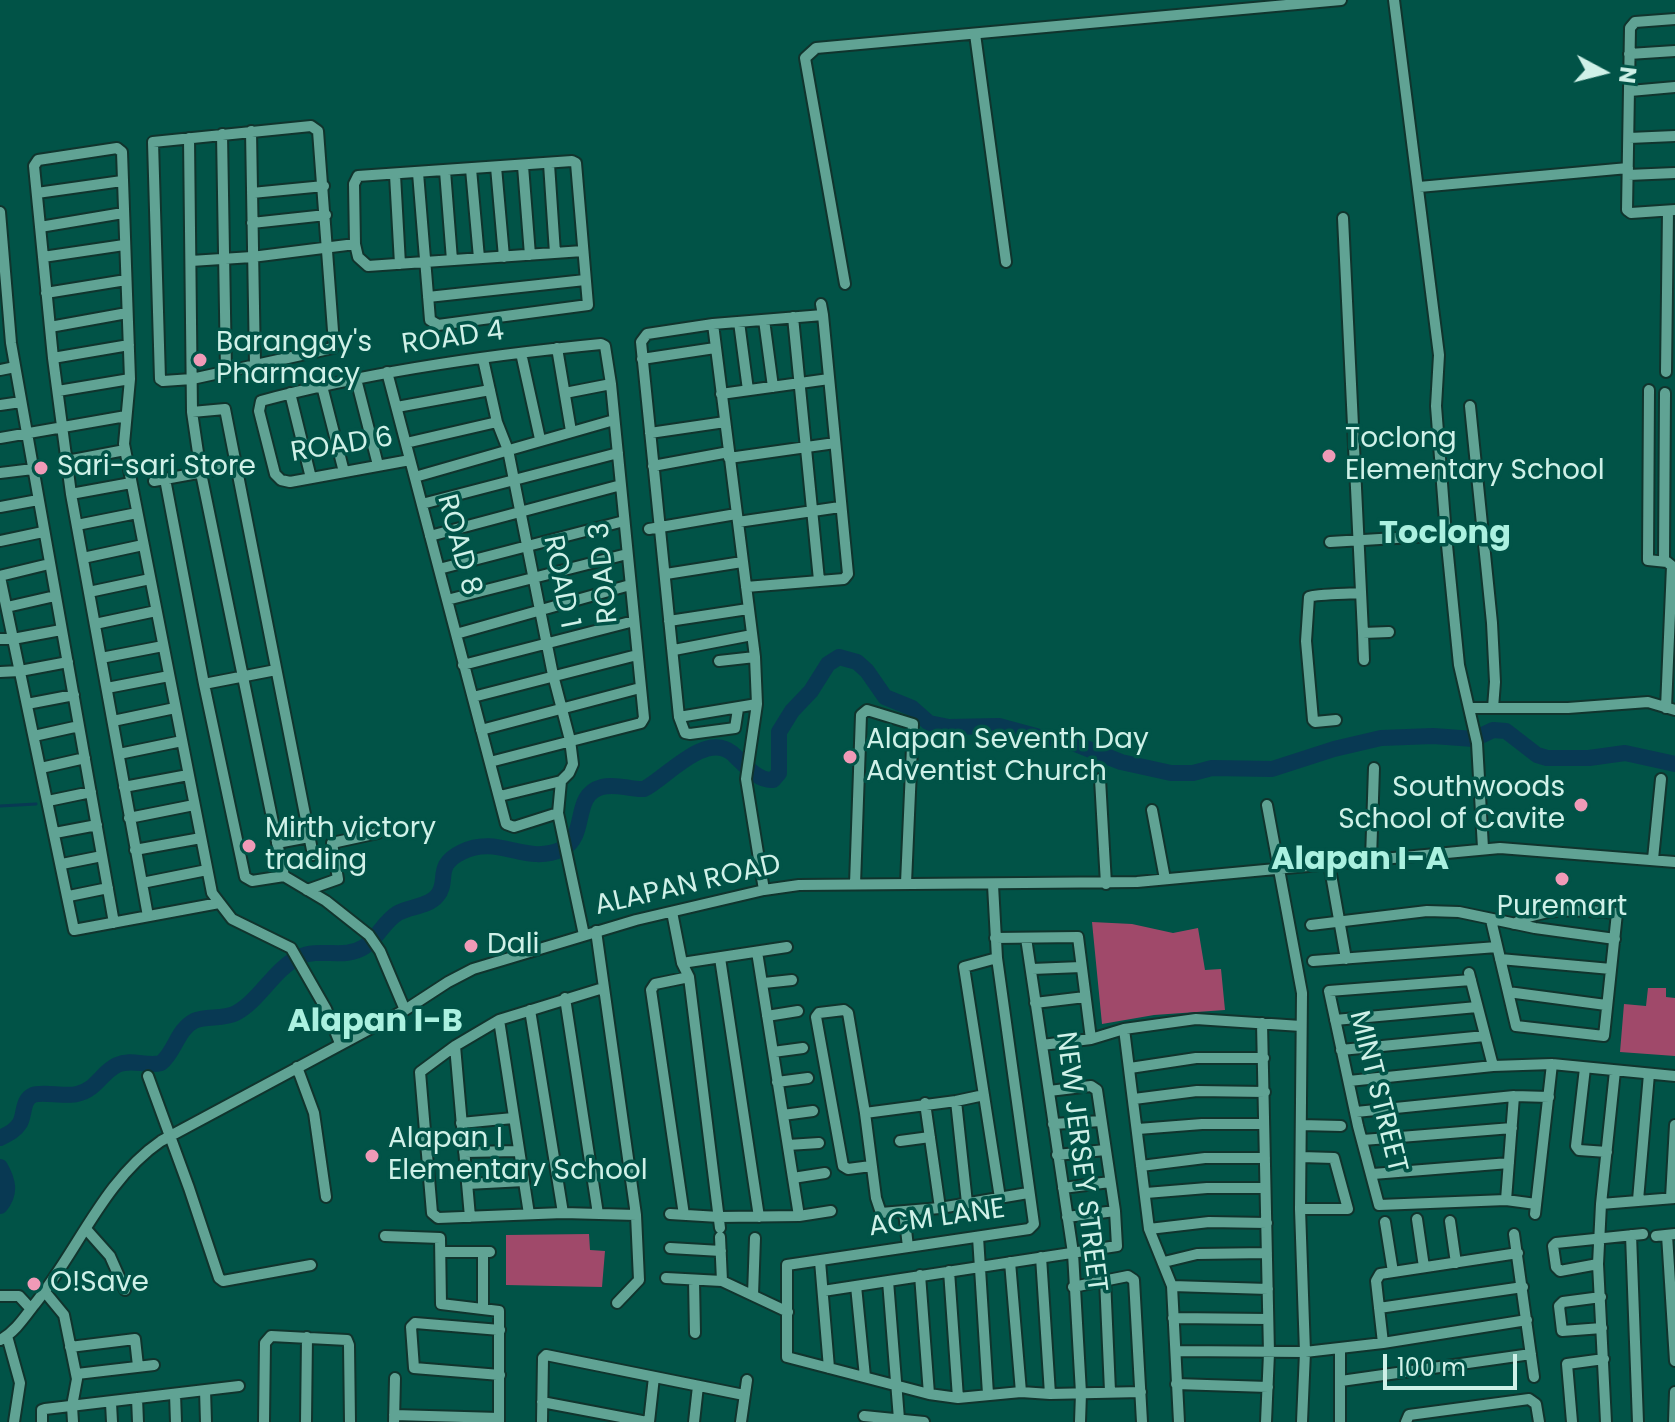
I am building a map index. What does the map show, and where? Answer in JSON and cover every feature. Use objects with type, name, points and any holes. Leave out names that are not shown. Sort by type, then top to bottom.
[{"type":"street","points":[[845,284],[805,58],[816,48],[1341,0]]},
{"type":"street","points":[[1394,0],[1439,355],[1436,406],[1446,535],[1459,665],[1477,743],[1483,848]]},
{"type":"street","points":[[1669,367],[1672,210],[1629,212],[1629,54],[1632,24],[1675,19]]},
{"type":"street","points":[[975,34],[1006,262]]},
{"type":"street","points":[[1629,54],[1675,51]]},
{"type":"street","points":[[1630,91],[1675,87]]},
{"type":"street","points":[[315,128],[318,131],[333,348],[192,379],[166,381],[160,379],[152,146],[156,140],[222,134],[315,128]]},
{"type":"street","points":[[251,131],[255,365]]},
{"type":"street","points":[[222,134],[226,371]]},
{"type":"street","points":[[1629,138],[1675,136]]},
{"type":"street","points":[[189,138],[192,412],[201,473],[284,876]]},
{"type":"street","points":[[148,916],[71,494],[53,358],[34,166],[38,160],[120,149],[130,379],[125,450],[212,893],[232,919],[291,948],[326,1009],[340,1043]]},
{"type":"street","points":[[418,173],[425,262],[430,320],[438,325],[586,307],[589,304],[576,163],[358,176],[355,179],[355,244],[358,257],[368,266],[400,264],[425,262],[479,258],[504,257],[583,251]]},
{"type":"street","points":[[549,164],[555,253]]},
{"type":"street","points":[[523,166],[530,255]]},
{"type":"street","points":[[496,167],[504,257]]},
{"type":"street","points":[[471,169],[479,258]]},
{"type":"street","points":[[445,171],[452,260]]},
{"type":"street","points":[[1419,187],[1628,172],[1675,173]]},
{"type":"street","points":[[395,175],[400,264]]},
{"type":"street","points":[[37,193],[122,181]]},
{"type":"street","points":[[252,193],[324,186]]},
{"type":"street","points":[[0,212],[4,307],[114,923]]},
{"type":"street","points":[[40,227],[123,213]]},
{"type":"street","points":[[252,223],[326,215]]},
{"type":"street","points":[[1343,218],[1364,660]]},
{"type":"street","points":[[191,261],[355,244]]},
{"type":"street","points":[[43,257],[124,245]]},
{"type":"street","points":[[46,293],[126,280]]},
{"type":"street","points":[[428,297],[585,280]]},
{"type":"street","points":[[738,709],[735,728],[690,734],[685,733],[679,717],[666,574],[654,528],[653,466],[641,342],[647,334],[793,317],[822,310],[848,574],[844,579],[746,587]]},
{"type":"street","points":[[50,327],[127,313]]},
{"type":"street","points":[[793,317],[819,580]]},
{"type":"street","points":[[764,320],[773,387]]},
{"type":"street","points":[[739,322],[748,390]]},
{"type":"street","points":[[713,324],[755,657],[757,704],[746,779],[764,890]]},
{"type":"street","points":[[53,358],[129,345]]},
{"type":"street","name":"ROAD 4","points":[[281,480],[275,474],[265,436],[259,411],[261,401],[387,372],[557,348],[605,346]]},
{"type":"street","name":"ROAD 3","points":[[570,740],[643,721],[605,346]]},
{"type":"street","points":[[557,348],[571,431]]},
{"type":"street","points":[[642,359],[715,348]]},
{"type":"street","points":[[521,353],[540,439]]},
{"type":"street","name":"ROAD 1","points":[[483,359],[497,422],[508,450],[553,675],[570,740],[573,764],[561,781],[558,813],[584,935]]},
{"type":"street","points":[[0,370],[15,367]]},
{"type":"street","name":"ROAD 8","points":[[387,372],[463,665],[509,827],[558,813]]},
{"type":"street","points":[[58,391],[130,379]]},
{"type":"street","points":[[356,379],[378,465]]},
{"type":"street","points":[[721,394],[829,379]]},
{"type":"street","points":[[565,393],[611,384]]},
{"type":"street","points":[[322,386],[344,472]]},
{"type":"street","points":[[397,407],[490,390]]},
{"type":"street","points":[[1470,708],[1568,708],[1648,702],[1671,709],[1672,566],[1648,560],[1649,390]]},
{"type":"street","points":[[290,393],[311,478]]},
{"type":"street","points":[[1664,562],[1665,393]]},
{"type":"street","points":[[0,405],[21,402]]},
{"type":"street","points":[[1470,406],[1492,623],[1493,708]]},
{"type":"street","points":[[192,412],[225,409],[313,855]]},
{"type":"street","points":[[0,438],[126,416]]},
{"type":"street","points":[[415,477],[614,420]]},
{"type":"street","points":[[406,443],[497,422]]},
{"type":"street","points":[[650,433],[725,422]]},
{"type":"street","points":[[653,466],[835,443]]},
{"type":"street","points":[[67,461],[125,450]]},
{"type":"street","points":[[422,504],[618,453]]},
{"type":"street","name":"ROAD 6","points":[[281,480],[290,482],[410,460]]},
{"type":"street","points":[[236,466],[160,480],[245,877],[252,881],[284,876],[326,901],[369,935],[380,951],[405,1010]]},
{"type":"street","points":[[0,473],[33,469]]},
{"type":"street","points":[[71,494],[131,483]]},
{"type":"street","points":[[430,536],[621,485]]},
{"type":"street","points":[[0,507],[38,500]]},
{"type":"street","points":[[654,528],[840,507]]},
{"type":"street","points":[[77,525],[137,513]]},
{"type":"street","points":[[439,569],[624,521]]},
{"type":"street","points":[[0,541],[43,532]]},
{"type":"street","points":[[1330,542],[1446,535]]},
{"type":"street","points":[[83,558],[143,545]]},
{"type":"street","points":[[447,600],[627,554]]},
{"type":"street","points":[[666,574],[742,562]]},
{"type":"street","points":[[49,564],[0,576],[74,930],[219,903]]},
{"type":"street","points":[[89,592],[150,579]]},
{"type":"street","points":[[456,634],[630,585]]},
{"type":"street","points":[[1336,720],[1313,720],[1306,641],[1309,597],[1316,594],[1330,597],[1360,593]]},
{"type":"street","points":[[7,607],[55,596]]},
{"type":"street","points":[[669,621],[748,609]]},
{"type":"street","points":[[95,624],[156,611]]},
{"type":"street","points":[[463,665],[634,621]]},
{"type":"street","points":[[0,639],[61,630]]},
{"type":"street","points":[[1363,633],[1389,632]]},
{"type":"street","points":[[674,650],[752,635]]},
{"type":"street","points":[[101,658],[163,646]]},
{"type":"street","points":[[473,697],[637,655]]},
{"type":"street","points":[[719,661],[755,657]]},
{"type":"street","points":[[0,672],[68,662]]},
{"type":"street","points":[[204,684],[276,670]]},
{"type":"street","points":[[107,688],[169,676]]},
{"type":"street","points":[[481,730],[640,688]]},
{"type":"street","points":[[27,704],[74,695]]},
{"type":"street","points":[[679,717],[757,704]]},
{"type":"street","points":[[113,721],[175,708]]},
{"type":"street","points":[[855,884],[861,715],[867,710],[913,724],[906,883]]},
{"type":"street","points":[[34,736],[79,726]]},
{"type":"street","points":[[490,762],[570,740]]},
{"type":"street","points":[[119,754],[182,741]]},
{"type":"street","points":[[41,768],[85,758]]},
{"type":"street","points":[[1371,859],[1374,768]]},
{"type":"street","points":[[124,787],[188,775]]},
{"type":"street","points":[[1100,779],[1106,884]]},
{"type":"street","points":[[1653,859],[1661,779]]},
{"type":"street","points":[[500,796],[561,781]]},
{"type":"street","points":[[48,801],[91,792]]},
{"type":"street","points":[[129,818],[194,805]]},
{"type":"street","points":[[1267,805],[1302,993],[1300,1209],[1305,1352],[1302,1422]]},
{"type":"street","points":[[1152,810],[1165,879]]},
{"type":"street","points":[[55,833],[97,825]]},
{"type":"street","points":[[307,890],[338,879],[332,843],[378,833]]},
{"type":"street","points":[[277,843],[309,837]]},
{"type":"street","points":[[135,850],[201,838]]},
{"type":"street","name":"ALAPAN ROAD","points":[[6,1341],[45,1292],[120,1175],[142,1154],[405,1010],[473,969],[596,931],[764,890],[799,885],[1106,884],[1483,848],[1675,862]]},
{"type":"street","points":[[62,864],[102,856]]},
{"type":"street","points":[[1329,863],[1346,959]]},
{"type":"street","points":[[142,883],[207,870]]},
{"type":"street","name":"ACM LANE","points":[[829,1368],[787,1357],[787,1265],[1033,1227],[997,958],[993,885]]},
{"type":"street","points":[[69,896],[108,888]]},
{"type":"street","points":[[1311,925],[1427,911],[1459,912],[1514,924],[1615,939]]},
{"type":"street","points":[[672,912],[682,963],[689,977],[720,1227],[722,1281]]},
{"type":"street","points":[[1491,920],[1516,1026],[1604,1036],[1617,913],[1555,912],[1525,917],[1514,924]]},
{"type":"street","points":[[596,931],[636,1215],[639,1280],[617,1303]]},
{"type":"street","points":[[995,938],[1078,937],[1091,1039]]},
{"type":"street","name":"NEW JERSEY STREET","points":[[1026,938],[1073,1253],[1080,1422]]},
{"type":"street","points":[[682,963],[787,947]]},
{"type":"street","points":[[1313,961],[1497,947]]},
{"type":"street","points":[[757,952],[799,1216]]},
{"type":"street","points":[[720,958],[759,1217]]},
{"type":"street","points":[[997,958],[964,967],[1000,1198]]},
{"type":"street","points":[[1500,959],[1611,969]]},
{"type":"street","points":[[1032,969],[1081,967]]},
{"type":"street","name":"MINT STREET","points":[[1477,1007],[1470,976],[1329,991],[1379,1205],[1506,1200]]},
{"type":"street","points":[[684,1215],[651,990],[655,984],[689,977]]},
{"type":"street","points":[[764,983],[792,980]]},
{"type":"street","points":[[603,988],[499,1020],[455,1046],[420,1072],[434,1216],[636,1215]]},
{"type":"street","points":[[1508,992],[1606,1005]]},
{"type":"street","points":[[1035,1003],[1085,997]]},
{"type":"street","points":[[565,998],[598,1214]]},
{"type":"street","points":[[1335,1020],[1477,1007],[1493,1066]]},
{"type":"street","points":[[530,1010],[563,1213]]},
{"type":"street","points":[[871,1166],[848,1169],[843,1166],[816,1017],[819,1013],[844,1010],[848,1013],[878,1210],[886,1214],[940,1208],[1028,1193]]},
{"type":"street","points":[[767,1016],[798,1011]]},
{"type":"street","points":[[1042,1045],[1196,1019],[1301,1026]]},
{"type":"street","points":[[499,1020],[529,1214]]},
{"type":"street","points":[[1262,1023],[1269,1353],[1266,1422]]},
{"type":"street","points":[[1124,1029],[1149,1229],[1172,1286],[1179,1422]]},
{"type":"street","points":[[1341,1050],[1485,1036]]},
{"type":"street","points":[[455,1046],[470,1217]]},
{"type":"street","points":[[773,1052],[803,1048]]},
{"type":"street","points":[[1130,1068],[1196,1058],[1264,1058]]},
{"type":"street","points":[[1514,1096],[1506,1200],[1535,1209],[1552,1064]]},
{"type":"street","points":[[1349,1081],[1493,1066],[1552,1064],[1675,1076]]},
{"type":"street","points":[[297,1067],[314,1113],[326,1197]]},
{"type":"street","points":[[1585,1068],[1576,1149],[1607,1152]]},
{"type":"street","points":[[1606,1422],[1598,1264],[1615,1071]]},
{"type":"street","points":[[1638,1200],[1649,1074]]},
{"type":"street","points":[[148,1076],[221,1280],[311,1265]]},
{"type":"street","points":[[777,1082],[808,1078]]},
{"type":"street","points":[[823,1291],[1117,1246],[1115,1211],[1095,1087],[1049,1091]]},
{"type":"street","points":[[1134,1099],[1197,1091],[1265,1092]]},
{"type":"street","points":[[865,1113],[984,1095]]},
{"type":"street","points":[[1356,1112],[1514,1096],[1549,1097]]},
{"type":"street","points":[[956,1101],[967,1203]]},
{"type":"street","points":[[925,1103],[940,1208]]},
{"type":"street","points":[[783,1115],[813,1111]]},
{"type":"street","points":[[461,1123],[513,1118]]},
{"type":"street","points":[[1053,1124],[1101,1121]]},
{"type":"street","points":[[1138,1129],[1202,1124],[1264,1124]]},
{"type":"street","points":[[1301,1125],[1341,1126]]},
{"type":"street","points":[[1601,1204],[1673,1198],[1675,1125]]},
{"type":"street","points":[[1363,1140],[1512,1128]]},
{"type":"street","points":[[900,1141],[930,1137]]},
{"type":"street","points":[[788,1145],[819,1143]]},
{"type":"street","points":[[1057,1155],[1105,1150]]},
{"type":"street","points":[[464,1152],[518,1151]]},
{"type":"street","points":[[1300,1209],[1348,1209],[1334,1158],[1301,1157]]},
{"type":"street","points":[[1141,1166],[1205,1158],[1265,1158]]},
{"type":"street","points":[[1373,1174],[1509,1163]]},
{"type":"street","points":[[793,1178],[825,1173]]},
{"type":"street","points":[[467,1184],[524,1181]]},
{"type":"street","points":[[1063,1188],[1110,1182]]},
{"type":"street","points":[[1146,1193],[1207,1188],[1265,1188]]},
{"type":"street","points":[[670,1214],[684,1215],[720,1227],[759,1217],[831,1211]]},
{"type":"street","points":[[1067,1217],[1115,1211]]},
{"type":"street","points":[[904,1212],[908,1247]]},
{"type":"street","points":[[1417,1219],[1424,1267]]},
{"type":"street","points":[[1450,1221],[1456,1263]]},
{"type":"street","points":[[1149,1229],[1209,1222],[1267,1223]]},
{"type":"street","points":[[1385,1222],[1393,1272]]},
{"type":"street","points":[[86,1229],[110,1256],[125,1290]]},
{"type":"street","points":[[1514,1234],[1534,1377]]},
{"type":"street","points":[[1598,1264],[1557,1269],[1553,1246],[1600,1237],[1643,1234]]},
{"type":"street","points":[[1631,1235],[1638,1422]]},
{"type":"street","points":[[1666,1235],[1672,1279],[1675,1361]]},
{"type":"street","points":[[385,1236],[438,1238],[442,1241],[441,1304],[499,1311],[499,1420],[394,1418],[395,1378]]},
{"type":"street","points":[[978,1237],[988,1394]]},
{"type":"street","points":[[753,1295],[755,1238]]},
{"type":"street","points":[[670,1248],[721,1251]]},
{"type":"street","points":[[442,1252],[487,1252],[483,1308]]},
{"type":"street","points":[[1164,1262],[1197,1254],[1267,1253]]},
{"type":"street","points":[[1383,1343],[1376,1277],[1380,1274],[1518,1253]]},
{"type":"street","points":[[1041,1257],[1050,1394]]},
{"type":"street","points":[[820,1261],[829,1368],[929,1394],[958,1398],[1021,1392],[1141,1392]]},
{"type":"street","points":[[1010,1262],[1021,1392]]},
{"type":"street","points":[[949,1271],[958,1398]]},
{"type":"street","points":[[920,1275],[929,1394]]},
{"type":"street","points":[[1073,1287],[1128,1276],[1134,1280],[1142,1422]]},
{"type":"street","points":[[666,1278],[722,1281],[788,1312]]},
{"type":"street","points":[[1105,1279],[1110,1391]]},
{"type":"street","points":[[694,1280],[695,1333]]},
{"type":"street","points":[[888,1281],[899,1419]]},
{"type":"street","points":[[856,1286],[865,1377]]},
{"type":"street","points":[[1172,1286],[1268,1289]]},
{"type":"street","points":[[1379,1308],[1523,1287]]},
{"type":"street","points":[[45,1292],[64,1315],[77,1374],[73,1422]]},
{"type":"street","points":[[0,1296],[19,1296],[31,1309]]},
{"type":"street","points":[[1601,1297],[1560,1303],[1562,1331],[1602,1328]]},
{"type":"street","points":[[1173,1318],[1268,1319]]},
{"type":"street","points":[[1176,1351],[1305,1352],[1527,1320]]},
{"type":"street","points":[[500,1330],[415,1323],[411,1327],[414,1368],[500,1375]]},
{"type":"street","points":[[306,1422],[307,1337]]},
{"type":"street","points":[[264,1422],[267,1338],[307,1337],[347,1340],[350,1422]]},
{"type":"street","points":[[70,1347],[135,1339],[138,1366]]},
{"type":"street","points":[[6,1341],[20,1383],[14,1422]]},
{"type":"street","points":[[1340,1348],[1340,1422]]},
{"type":"street","points":[[1341,1381],[1531,1354]]},
{"type":"street","points":[[542,1422],[543,1358],[546,1355],[744,1395]]},
{"type":"street","points":[[1572,1422],[1567,1364],[1604,1359]]},
{"type":"street","points":[[77,1374],[154,1365]]},
{"type":"street","points":[[542,1402],[648,1422],[654,1377]]},
{"type":"street","points":[[741,1422],[747,1380]]},
{"type":"street","points":[[1176,1384],[1268,1387]]},
{"type":"street","points":[[42,1422],[42,1410],[239,1386]]},
{"type":"street","points":[[694,1422],[698,1386]]},
{"type":"street","points":[[205,1390],[206,1422]]},
{"type":"street","points":[[1674,1422],[1675,1392]]},
{"type":"street","points":[[175,1394],[176,1422]]},
{"type":"street","points":[[137,1398],[138,1422]]},
{"type":"street","points":[[1407,1419],[1533,1400],[1539,1422]]},
{"type":"street","points":[[111,1403],[112,1422]]},
{"type":"street","points":[[864,1416],[924,1422]]},
{"type":"shaded area","points":[[1092,922],[1132,924],[1173,933],[1198,928],[1205,970],[1221,969],[1225,1010],[1154,1015],[1102,1024]]},
{"type":"shaded area","points":[[1648,988],[1666,988],[1666,997],[1675,998],[1675,1056],[1620,1052],[1624,1004],[1646,1006]]},
{"type":"shaded area","points":[[589,1234],[590,1250],[605,1251],[602,1287],[506,1285],[506,1235]]},
{"type":"waterway","points":[[0,1138],[18,1126],[29,1097],[84,1092],[117,1065],[128,1062],[161,1063],[188,1025],[199,1019],[236,1013],[290,962],[307,954],[348,953],[364,947],[393,916],[437,896],[445,868],[453,857],[462,852],[488,846],[536,854],[562,849],[575,835],[586,798],[592,791],[613,786],[644,789],[686,759],[710,748],[721,748],[732,753],[756,775],[773,780],[779,773],[779,732],[828,664],[839,657],[857,662],[885,697],[912,708],[929,723],[949,727],[999,726],[1043,738],[1063,739],[1121,762],[1171,773],[1193,773],[1212,768],[1272,769],[1381,738],[1433,736],[1474,739],[1493,730],[1506,731],[1537,755],[1547,758],[1589,758],[1625,753],[1675,764]]},
{"type":"waterway","points":[[0,806],[36,804]]},
{"type":"waterway","points":[[0,1167],[7,1187],[0,1206]]},
{"type":"place","name":"Barangay's Pharmacy","points":[[200,360]]},
{"type":"place","name":"Toclong Elementary School","points":[[1329,456]]},
{"type":"place","name":"Sari-sari Store","points":[[41,468]]},
{"type":"place","name":"Alapan Seventh Day Adventist Church","points":[[850,757]]},
{"type":"place","name":"Southwoods School of Cavite","points":[[1581,805]]},
{"type":"place","name":"Mirth victory trading","points":[[249,846]]},
{"type":"place","name":"Puremart","points":[[1562,879]]},
{"type":"place","name":"Dali","points":[[471,946]]},
{"type":"place","name":"Alapan I Elementary School","points":[[372,1156]]},
{"type":"place","name":"O!Save","points":[[34,1284]]},
{"type":"district","name":"Toclong","points":[[1445,535]]},
{"type":"district","name":"Alapan I-A","points":[[1360,861]]},
{"type":"district","name":"Alapan I-B","points":[[375,1023]]}]
